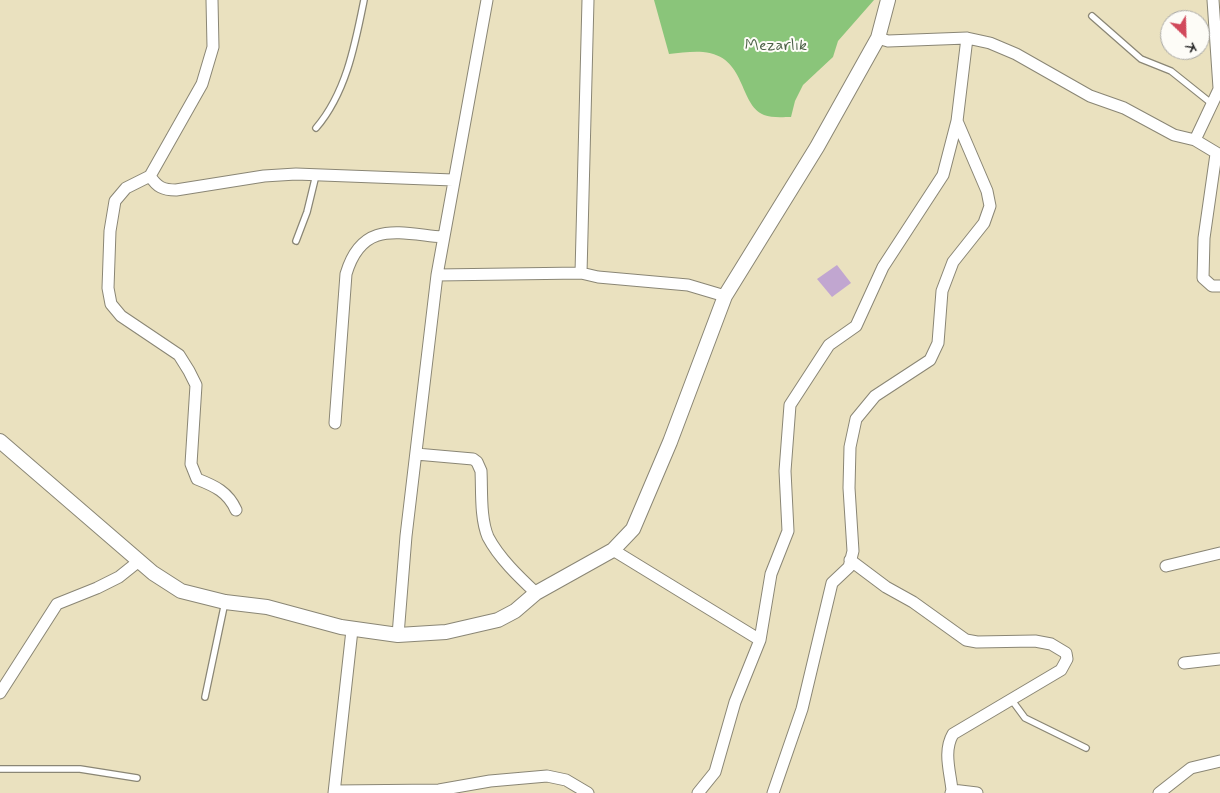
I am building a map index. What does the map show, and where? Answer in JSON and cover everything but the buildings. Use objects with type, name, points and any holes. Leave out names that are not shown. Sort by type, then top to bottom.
[{"type":"street","points":[[212,0],[212,47],[202,84],[150,176],[126,188],[115,201],[108,288],[111,304],[121,316],[179,355],[189,371],[196,384],[191,464],[198,479],[221,489],[232,501],[236,510]]},
{"type":"street","points":[[398,635],[416,454],[442,237],[487,0]]},
{"type":"street","points":[[581,273],[588,0]]},
{"type":"street","points":[[0,441],[139,561],[181,591],[225,602],[267,607],[352,630],[398,635],[446,632],[498,620],[515,611],[536,593],[612,550],[633,529],[670,442],[725,296],[817,147],[878,38],[888,0]]},
{"type":"street","points":[[1195,140],[1219,88],[1214,1]]},
{"type":"street","points":[[878,38],[888,41],[967,38],[990,44],[1016,54],[1090,96],[1124,108],[1174,135],[1195,140],[1218,155],[1204,238],[1203,278],[1212,286],[1220,286]]},
{"type":"street","points":[[704,791],[716,772],[735,702],[760,640],[771,574],[788,531],[785,472],[790,404],[829,345],[856,326],[883,267],[943,175],[957,121],[967,38]]},
{"type":"street","points":[[773,793],[802,709],[832,583],[848,567],[853,550],[849,488],[850,447],[856,419],[875,396],[930,360],[938,342],[942,290],[953,262],[984,223],[990,206],[982,178],[966,146],[957,121]]},
{"type":"street","points":[[150,176],[156,184],[166,190],[264,176],[316,175],[453,180]]},
{"type":"street","points":[[335,423],[346,274],[350,259],[363,242],[386,232],[442,237]]},
{"type":"street","points":[[437,275],[581,273],[598,277],[688,285],[725,296]]},
{"type":"street","points":[[416,454],[473,459],[477,462],[481,470],[485,527],[488,537],[505,560],[536,593]]},
{"type":"street","points":[[612,550],[760,640]]},
{"type":"street","points":[[1166,566],[1220,553]]},
{"type":"street","points":[[850,560],[886,588],[913,602],[966,640],[977,642],[1035,641],[1051,644],[1066,653],[1067,660],[1061,670],[953,734],[948,743],[947,752],[952,791],[977,793]]},
{"type":"street","points":[[0,693],[57,604],[119,576],[139,561]]},
{"type":"street","points":[[352,630],[334,792],[439,790],[490,781],[547,776],[566,780],[588,793]]},
{"type":"street","points":[[1184,663],[1220,659]]},
{"type":"street","points":[[1159,793],[1191,768],[1220,761]]},
{"type":"lane","points":[[316,128],[332,107],[340,90],[354,45],[364,0]]},
{"type":"lane","points":[[1092,16],[1141,59],[1171,71],[1211,103]]},
{"type":"lane","points":[[296,241],[307,212],[316,175]]},
{"type":"lane","points":[[205,697],[225,602]]},
{"type":"lane","points":[[1011,699],[1025,718],[1086,748]]},
{"type":"lane","points":[[0,769],[80,769],[138,778]]},
{"type":"green space","name":"Mezarlık","points":[[654,0],[874,0],[838,41],[833,57],[803,85],[795,101],[791,117],[774,117],[764,115],[756,109],[735,71],[717,55],[703,52],[669,54]]}]
